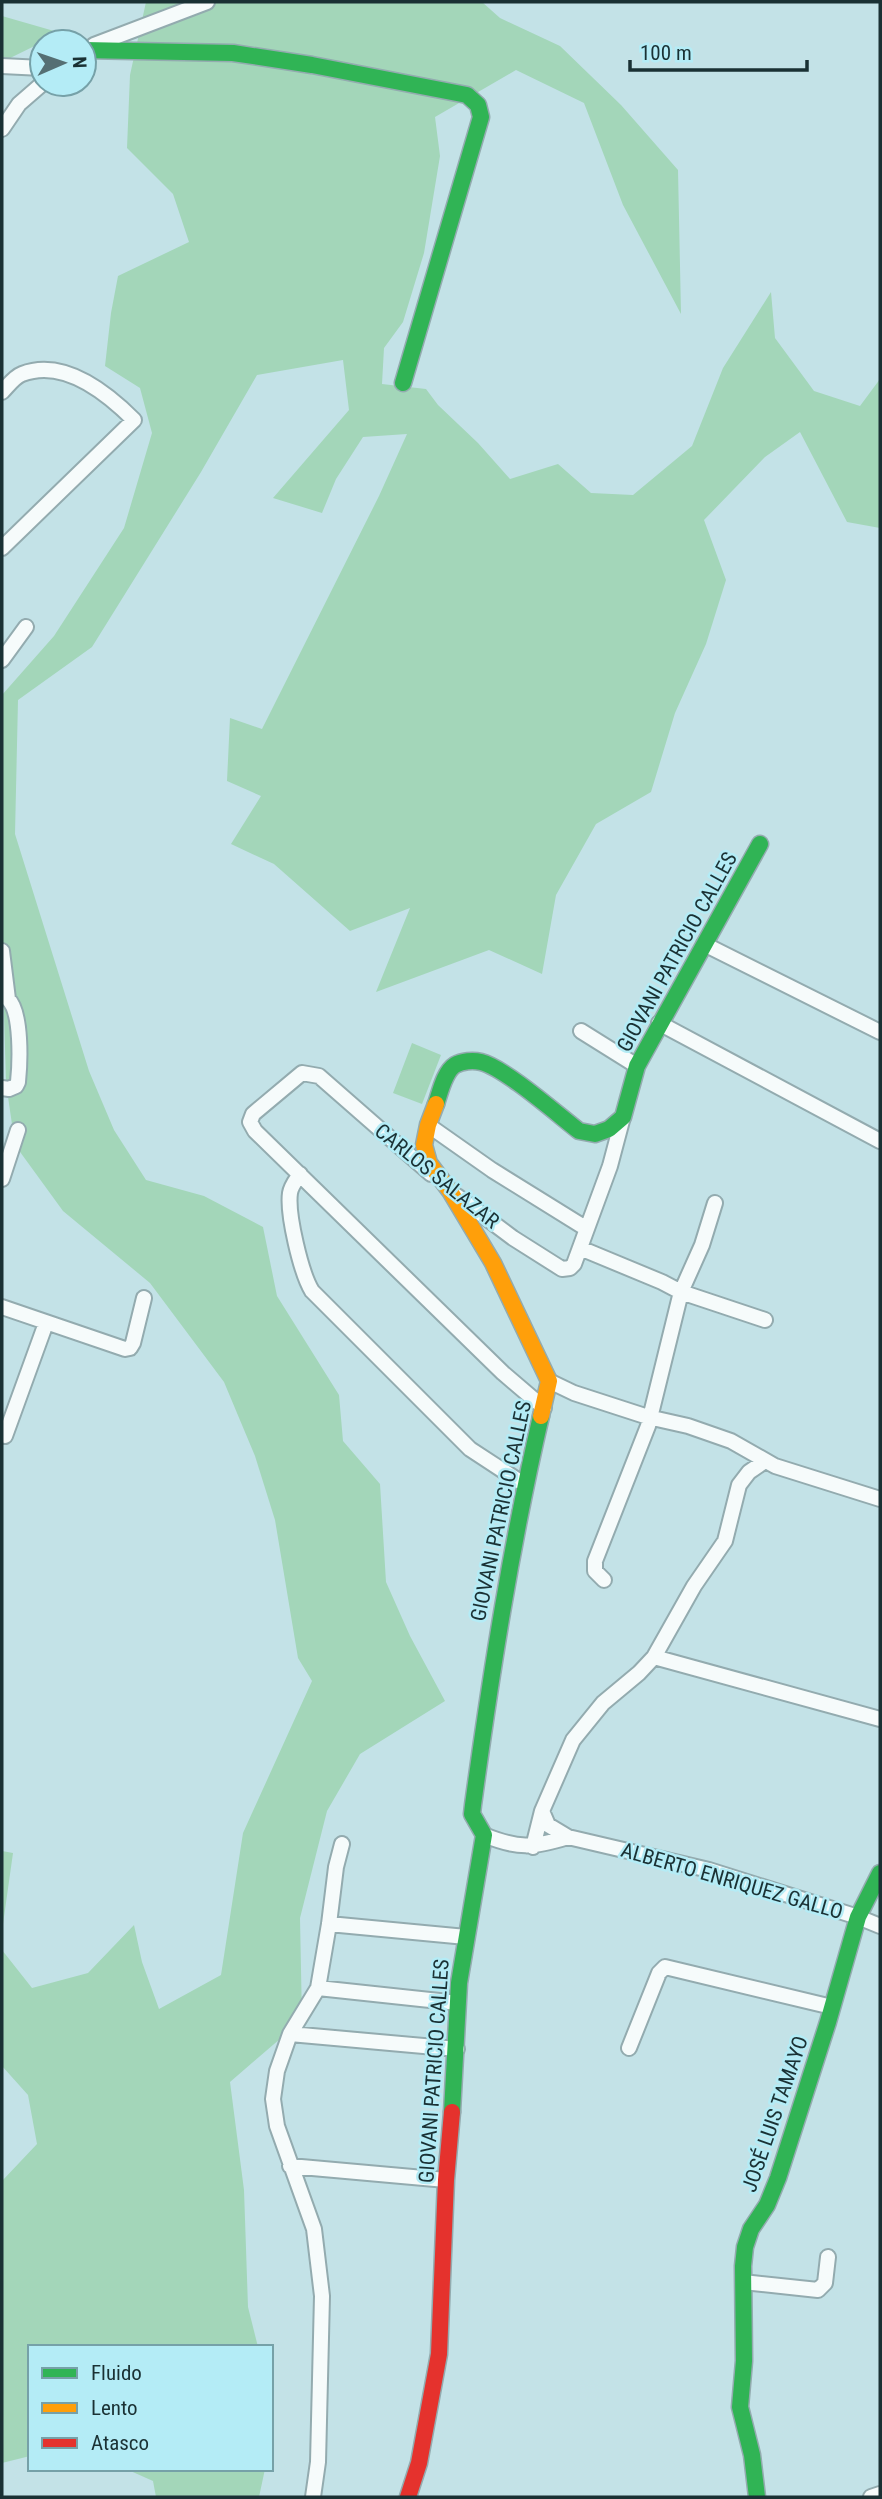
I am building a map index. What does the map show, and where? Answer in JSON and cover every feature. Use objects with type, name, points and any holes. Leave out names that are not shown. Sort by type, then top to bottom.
[{"type":"street","points":[[98,45],[207,2]]},
{"type":"street","points":[[98,50],[233,53],[312,65],[467,96],[478,105],[481,117],[403,383]]},
{"type":"street","points":[[2,66],[28,67]]},
{"type":"street","points":[[2,129],[19,104],[28,96]]},
{"type":"street","points":[[2,392],[19,374],[37,370],[60,372],[115,400],[134,420],[2,548]]},
{"type":"street","points":[[2,660],[26,627]]},
{"type":"street","name":"GIOVANI PATRICIO CALLES","points":[[408,2497],[419,2463],[439,2354],[446,2180],[457,2049],[458,1983],[484,1835],[472,1814],[472,1805],[494,1652],[525,1485],[550,1381],[493,1263],[429,1163],[424,1144],[428,1125],[447,1074],[453,1066],[467,1061],[481,1062],[498,1069],[579,1131],[595,1134],[609,1129],[623,1117],[637,1066],[760,844]]},
{"type":"street","points":[[704,944],[880,1032]]},
{"type":"street","points":[[2,951],[5,998],[14,1004],[18,1051],[18,1082],[16,1086],[5,1088]]},
{"type":"street","points":[[659,1023],[880,1141]]},
{"type":"street","points":[[581,1031],[637,1066]]},
{"type":"street","name":"CARLOS SALAZAR","points":[[300,1174],[255,1131],[250,1122],[253,1114],[302,1073],[311,1073],[319,1076],[450,1192],[513,1238],[562,1269],[570,1268],[574,1264],[580,1248]]},
{"type":"street","points":[[623,1117],[610,1166],[580,1248],[681,1292],[765,1320]]},
{"type":"street","points":[[428,1125],[492,1170],[587,1229]]},
{"type":"street","points":[[2,1178],[18,1130]]},
{"type":"street","points":[[525,1485],[470,1449],[312,1291],[302,1271],[291,1211],[290,1191],[300,1174],[503,1373],[544,1408]]},
{"type":"street","points":[[604,1580],[595,1571],[595,1561],[648,1426],[648,1417],[681,1292],[702,1245],[715,1203]]},
{"type":"street","points":[[2,1307],[127,1349],[133,1343],[144,1298]]},
{"type":"street","points":[[5,1436],[46,1323]]},
{"type":"street","points":[[550,1381],[574,1393],[731,1441],[765,1461],[794,1473],[880,1499]]},
{"type":"street","points":[[533,1847],[541,1811],[573,1740],[603,1703],[654,1657],[694,1586],[725,1541],[739,1485],[749,1472],[765,1461]]},
{"type":"street","points":[[654,1657],[880,1719]]},
{"type":"street","points":[[541,1811],[548,1825],[568,1837]]},
{"type":"street","name":"ALBERTO ENRIQUEZ GALLO","points":[[484,1835],[512,1845],[533,1847],[568,1837],[709,1870],[880,1926]]},
{"type":"street","points":[[313,2497],[318,2462],[323,2295],[314,2229],[277,2126],[273,2099],[277,2071],[290,2034],[318,1989],[336,1867],[342,1844]]},
{"type":"street","name":"JOSÉ LUIS TAMAYO","points":[[757,2497],[752,2455],[740,2407],[744,2361],[745,2247],[751,2229],[767,2205],[778,2178],[858,1917],[880,1873]]},
{"type":"street","points":[[329,1924],[466,1937]]},
{"type":"street","points":[[629,2048],[659,1973],[665,1967],[832,2007]]},
{"type":"street","points":[[318,1989],[458,2003]]},
{"type":"street","points":[[290,2034],[457,2049]]},
{"type":"street","points":[[290,2166],[446,2180]]},
{"type":"street","points":[[743,2282],[818,2290],[825,2283],[828,2257]]},
{"type":"street","points":[[871,2497],[880,2494]]},
{"type":"green space","points":[[146,2],[482,2],[500,18],[560,46],[621,105],[678,170],[681,314],[623,205],[584,103],[516,70],[435,117],[440,156],[424,253],[403,322],[384,348],[382,384],[426,389],[438,405],[478,443],[510,479],[558,464],[591,493],[633,495],[692,446],[723,368],[771,292],[775,338],[814,391],[860,406],[880,379],[880,528],[847,522],[800,432],[765,457],[704,520],[726,580],[706,644],[675,713],[651,792],[596,824],[556,895],[542,974],[489,950],[376,992],[410,908],[350,931],[274,864],[231,844],[261,796],[227,781],[230,718],[262,729],[379,496],[407,434],[363,437],[336,479],[322,513],[273,498],[349,410],[343,360],[257,375],[201,472],[92,647],[18,700],[15,834],[89,1071],[114,1130],[146,1180],[204,1196],[263,1227],[277,1296],[339,1395],[343,1441],[380,1484],[386,1582],[410,1636],[445,1701],[360,1754],[327,1811],[300,1918],[302,2020],[230,2082],[244,2190],[248,2307],[258,2345],[28,2345],[28,2456],[2,2463],[2,2181],[37,2144],[28,2095],[2,2066],[2,1950],[32,1988],[88,1973],[134,1925],[142,1962],[159,2009],[221,1975],[243,1833],[312,1681],[298,1658],[275,1520],[255,1456],[224,1382],[150,1283],[63,1211],[15,1145],[6,1083],[2,945],[2,695],[54,636],[124,528],[152,433],[140,388],[105,366],[118,276],[189,242],[173,194],[127,148],[130,75]]},
{"type":"green space","points":[[2,16],[44,28],[28,28],[28,49],[2,62]]},
{"type":"green space","points":[[412,1043],[441,1055],[422,1104],[393,1093]]},
{"type":"green space","points":[[2,1851],[13,1853],[2,1931]]},
{"type":"green space","points":[[130,2471],[265,2471],[259,2497],[156,2497],[153,2481]]},
{"type":"traffic: fast","points":[[98,50],[233,53],[312,65],[467,95],[478,105],[481,117],[403,383]]},
{"type":"traffic: fast","points":[[436,1104],[451,1068],[468,1061],[478,1061],[517,1082],[579,1131],[595,1134],[609,1129],[623,1117],[637,1066],[760,844]]},
{"type":"traffic: fast","points":[[452,2112],[459,1983],[484,1835],[472,1814],[473,1805],[503,1610],[541,1416]]},
{"type":"traffic: fast","points":[[757,2497],[752,2455],[740,2407],[744,2361],[745,2247],[751,2229],[767,2205],[778,2178],[858,1917],[880,1873]]},
{"type":"traffic: slow","points":[[436,1104],[424,1145],[429,1163],[450,1191],[493,1263],[549,1381],[541,1416]]},
{"type":"traffic: jam","points":[[408,2497],[419,2463],[439,2354],[446,2180],[452,2112]]}]
